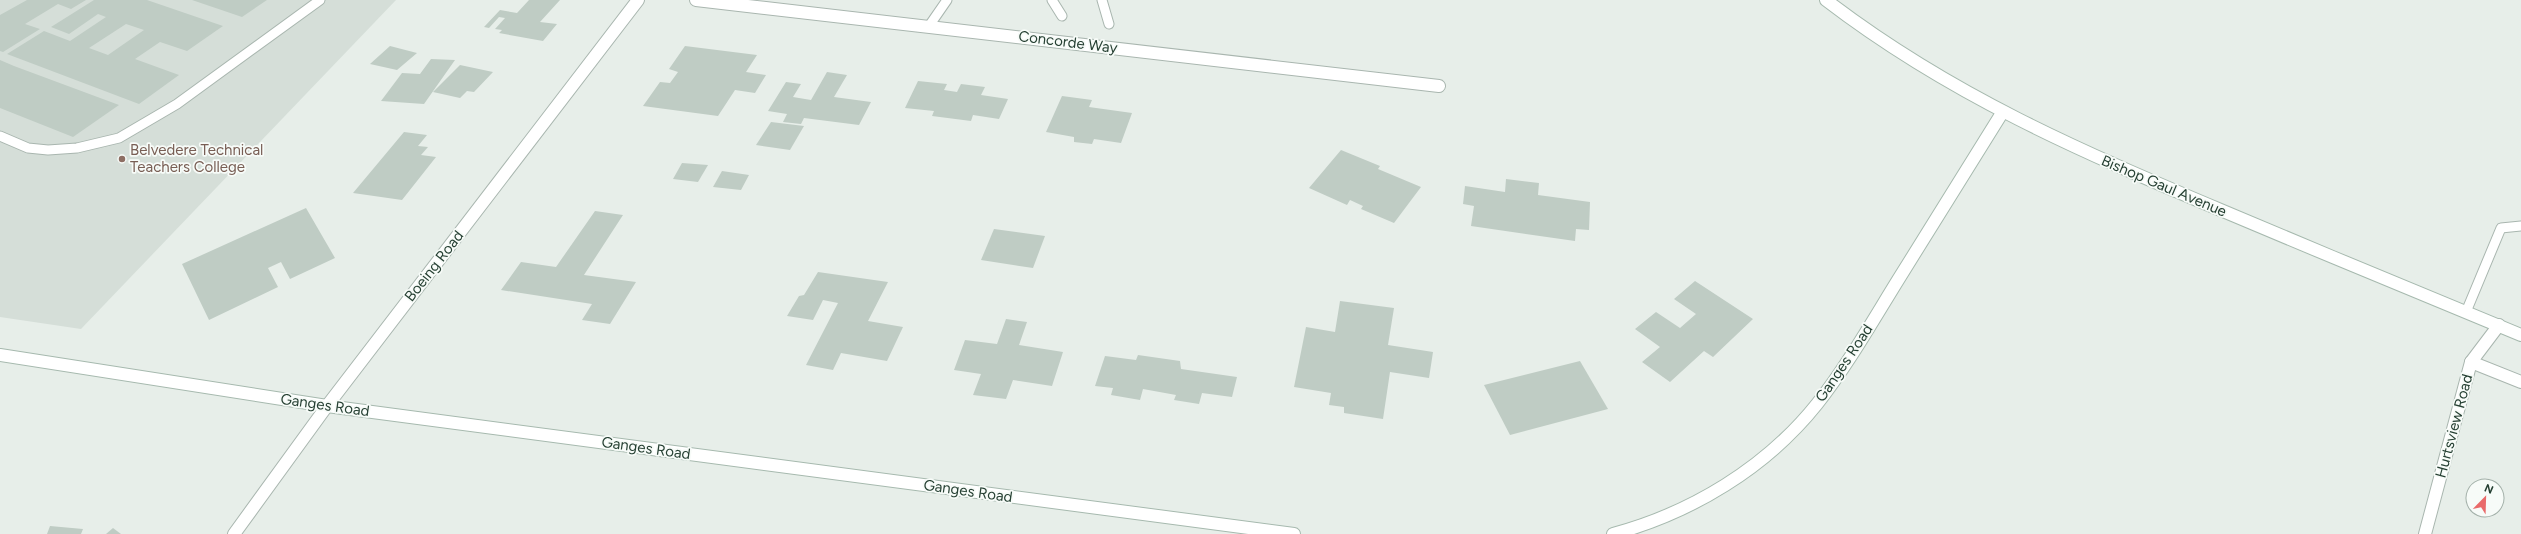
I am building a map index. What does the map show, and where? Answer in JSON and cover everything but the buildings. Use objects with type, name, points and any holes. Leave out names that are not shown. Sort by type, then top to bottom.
[{"type":"street","name":"Boeing Road","points":[[234,534],[327,406],[638,0]]},
{"type":"street","name":"Concorde Way","points":[[696,0],[1439,86]]},
{"type":"street","name":"Bishop Gaul Avenue","points":[[1826,0],[1892,49],[2002,113],[2073,148],[2521,335]]},
{"type":"street","name":"Ganges Road","points":[[1613,534],[1636,529],[1687,508],[1728,485],[1795,429],[1826,393],[1850,357],[2002,113]]},
{"type":"street","name":"Hurtsview Road","points":[[2425,534],[2471,362],[2499,325]]},
{"type":"street","name":"Ganges Road","points":[[0,355],[327,406],[1294,534]]},
{"type":"street","points":[[2471,362],[2521,382]]},
{"type":"lane","points":[[0,136],[28,148],[48,150],[78,148],[119,138],[177,104],[320,0]]},
{"type":"lane","points":[[929,26],[947,0]]},
{"type":"lane","points":[[1052,0],[1062,16]]},
{"type":"lane","points":[[1102,0],[1109,24]]},
{"type":"lane","points":[[2466,312],[2501,228],[2521,226]]},
{"type":"shaded area","name":"Belvedere Technical Teachers College","points":[[0,0],[396,0],[81,329],[0,317]]},
{"type":"place","name":"Belvedere Technical Teachers College","points":[[122,159]]}]
